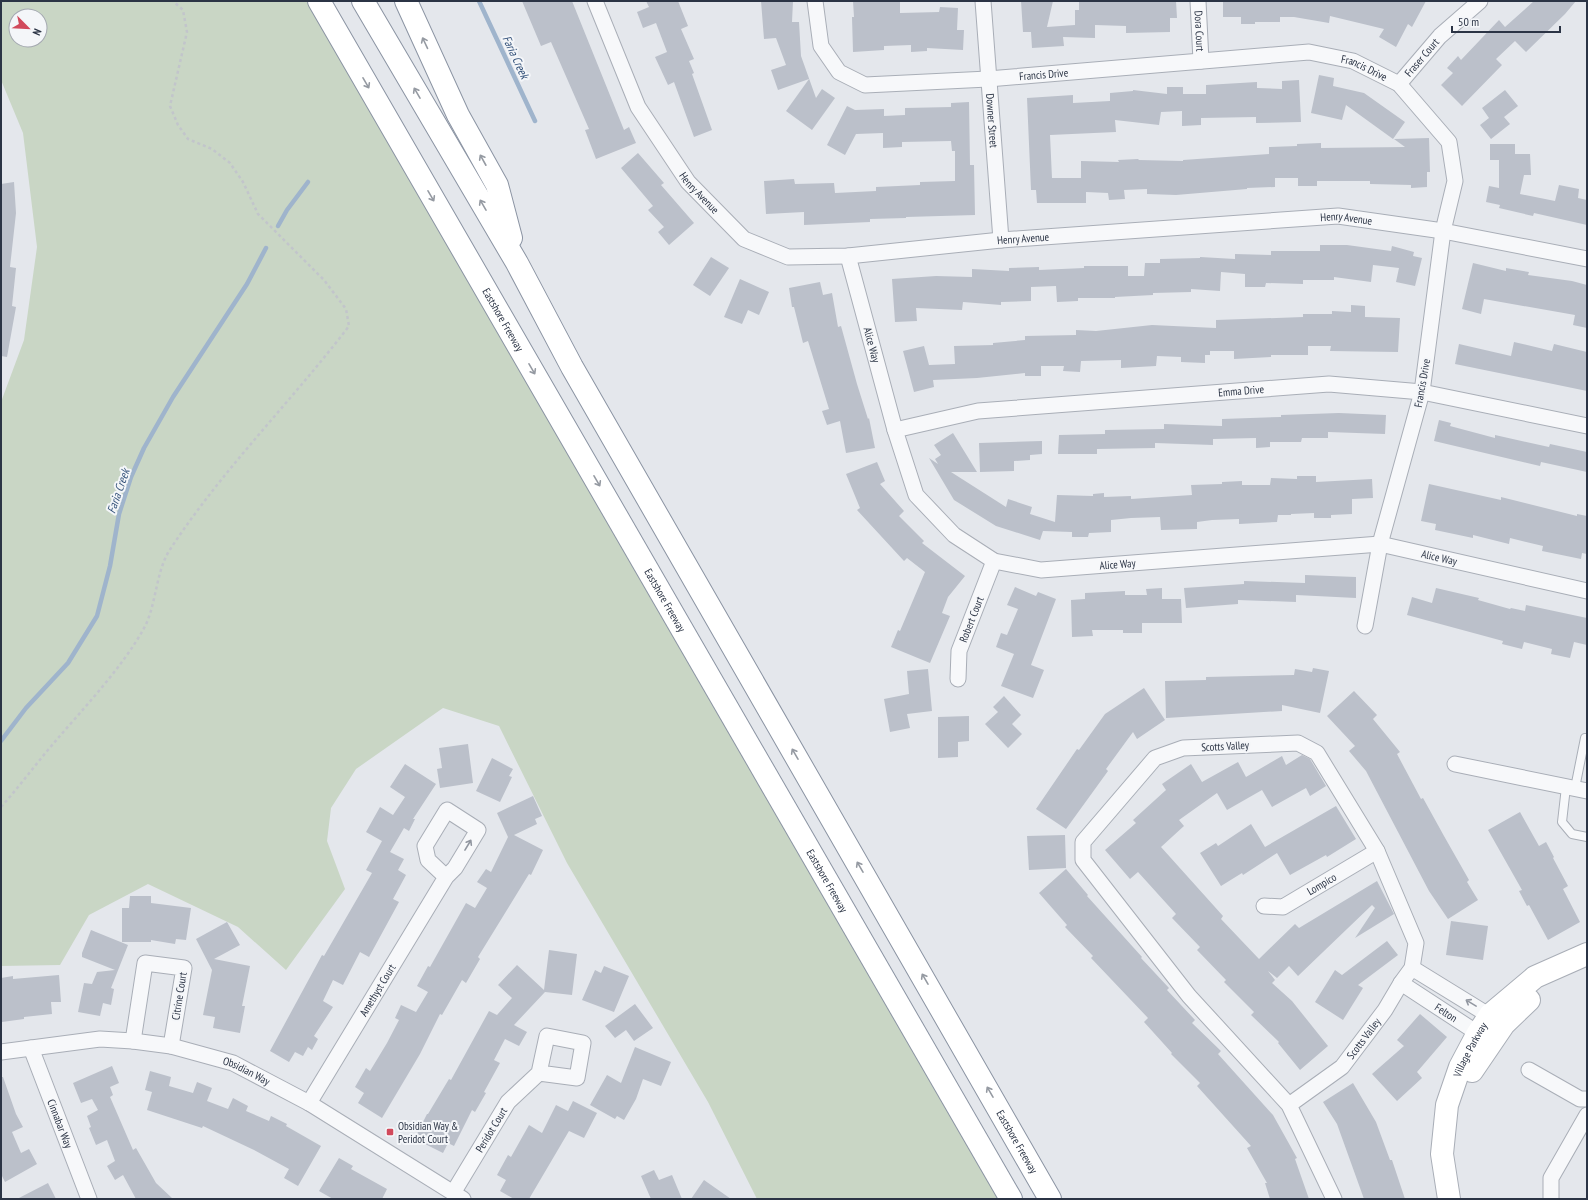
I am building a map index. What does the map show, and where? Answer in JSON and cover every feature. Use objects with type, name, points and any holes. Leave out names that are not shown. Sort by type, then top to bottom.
[{"type":"main road","points":[[312,1],[352,59]]},
{"type":"main road","name":"Eastshore Freeway","points":[[319,1],[1011,1199]]},
{"type":"main road","name":"Eastshore Freeway","points":[[363,1],[517,262],[572,367],[1050,1199]]},
{"type":"main road","points":[[406,1],[458,115],[497,185],[517,262]]},
{"type":"main road","name":"Village Parkway","points":[[1450,1199],[1442,1154],[1447,1105],[1460,1067],[1485,1038],[1497,1020],[1535,977],[1587,954]]},
{"type":"main road","name":"Village Parkway","points":[[1497,1020],[1542,988],[1587,968]]},
{"type":"main road","name":"Village Parkway","points":[[1463,1199],[1454,1153],[1460,1108],[1485,1038]]},
{"type":"street","name":"Henry Avenue","points":[[595,1],[638,107],[688,182],[744,239],[788,257],[848,256],[1001,240],[1338,216],[1443,231],[1587,259]]},
{"type":"street","name":"Francis Drive","points":[[815,1],[821,46],[839,72],[865,85],[988,79],[1309,52],[1353,61],[1399,84],[1449,142],[1455,181],[1443,231],[1422,392],[1380,544],[1365,626]]},
{"type":"street","name":"Downer Street","points":[[982,1],[1001,240]]},
{"type":"street","name":"Dora Court","points":[[1198,1],[1201,61]]},
{"type":"street","name":"Fraser Court","points":[[1399,84],[1440,36],[1480,1]]},
{"type":"street","name":"Alice Way","points":[[848,256],[895,430],[916,495],[954,535],[994,561],[1041,570],[1380,544],[1587,591]]},
{"type":"street","name":"Emma Drive","points":[[895,430],[978,411],[1329,384],[1422,392],[1587,426]]},
{"type":"street","name":"Robert Court","points":[[958,679],[959,651],[994,561]]},
{"type":"street","name":"Scotts Valley","points":[[1289,1105],[1342,1067],[1385,1010],[1400,983],[1412,968],[1416,943],[1377,851],[1317,753],[1298,743],[1183,748],[1155,758],[1083,842],[1083,860],[1189,996],[1289,1105],[1334,1199]]},
{"type":"street","points":[[1455,764],[1576,789]]},
{"type":"street","name":"Lompico","points":[[1264,906],[1283,907],[1377,851]]},
{"type":"street","name":"Amethyst Court","points":[[309,1103],[446,877]]},
{"type":"street","name":"Citrine Court","points":[[133,1041],[145,964],[184,968],[171,1046]]},
{"type":"street","name":"Felton","points":[[1412,968],[1497,1020]]},
{"type":"street","name":"Felton","points":[[1400,983],[1485,1038]]},
{"type":"street","name":"Obsidian Way","points":[[1,1052],[100,1039],[133,1041],[171,1046],[233,1063],[309,1103],[458,1196]]},
{"type":"street","name":"Cinnabar Way","points":[[31,1048],[89,1199]]},
{"type":"street","points":[[1529,1070],[1580,1099],[1587,1099]]},
{"type":"street","name":"Peridot Court","points":[[458,1196],[508,1102],[539,1073]]},
{"type":"street","points":[[1551,1199],[1551,1178],[1587,1115]]},
{"type":"lane","points":[[1587,739],[1585,738],[1576,789],[1562,822],[1572,834],[1587,837]]},
{"type":"path","points":[[1,807],[23,783],[49,748],[126,655],[144,629],[167,553],[189,520],[254,438],[301,386],[349,326],[346,310],[324,280],[258,214],[244,182],[230,163],[212,149],[188,139],[178,125],[170,106],[187,32],[183,10],[173,1]]},
{"type":"green space","points":[[1,1],[312,1],[1011,1199],[757,1199],[708,1102],[567,863],[499,726],[443,708],[356,769],[331,808],[327,841],[345,889],[286,970],[238,927],[148,884],[89,915],[60,965],[1,966],[1,402],[24,340],[37,247],[23,133],[1,80]]},
{"type":"building","points":[[522,1],[572,1],[624,130],[629,127],[636,143],[596,159],[585,130],[589,129],[551,42],[541,46]]},
{"type":"building","points":[[646,1],[678,1],[688,26],[681,29],[694,59],[689,61],[694,73],[692,74],[712,130],[694,137],[674,82],[668,85],[655,57],[667,52],[656,23],[643,28],[637,12],[649,7]]},
{"type":"building","points":[[761,1],[793,1],[792,22],[799,22],[801,56],[816,98],[822,89],[835,98],[812,130],[786,111],[809,79],[778,90],[771,70],[786,65],[776,38],[764,39]]},
{"type":"building","points":[[853,1],[900,1],[900,13],[939,12],[940,7],[958,8],[957,30],[964,30],[963,50],[927,48],[927,51],[911,52],[911,45],[884,46],[884,50],[853,52]]},
{"type":"building","points":[[1021,1],[1053,1],[1047,27],[1075,25],[1075,10],[1079,10],[1079,1],[1176,1],[1177,18],[1170,18],[1170,32],[1126,33],[1126,26],[1095,25],[1095,38],[1063,37],[1064,46],[1032,48],[1031,32],[1023,32]]},
{"type":"building","points":[[1223,1],[1426,1],[1412,27],[1408,24],[1396,47],[1379,37],[1384,29],[1330,16],[1329,23],[1294,17],[1280,17],[1280,22],[1255,22],[1255,24],[1241,24],[1241,17],[1223,17]]},
{"type":"building","points":[[1534,1],[1576,1],[1565,14],[1526,52],[1515,41],[1496,59],[1502,65],[1462,106],[1441,85],[1453,73],[1447,68],[1458,56],[1461,60],[1499,20],[1505,27]]},
{"type":"building","points":[[1319,75],[1334,78],[1333,86],[1364,93],[1405,122],[1393,139],[1346,105],[1342,120],[1311,113]]},
{"type":"building","points":[[1299,80],[1301,122],[1256,123],[1256,117],[1201,118],[1201,125],[1182,126],[1182,111],[1161,112],[1159,125],[1115,120],[1116,132],[1050,135],[1052,178],[1081,178],[1081,161],[1119,162],[1118,160],[1138,159],[1183,161],[1269,154],[1269,147],[1297,146],[1297,144],[1321,143],[1321,148],[1405,147],[1394,139],[1429,138],[1430,172],[1427,172],[1427,187],[1411,188],[1411,185],[1370,184],[1370,181],[1317,181],[1317,186],[1298,186],[1298,178],[1275,178],[1275,187],[1247,188],[1176,195],[1147,194],[1147,189],[1124,190],[1125,199],[1109,200],[1108,193],[1086,192],[1086,203],[1037,203],[1036,190],[1031,190],[1027,98],[1073,95],[1073,103],[1110,101],[1110,93],[1133,90],[1167,94],[1167,87],[1183,87],[1183,94],[1206,94],[1206,85],[1257,82],[1257,88],[1282,89],[1282,81]]},
{"type":"building","points":[[1505,90],[1518,106],[1504,117],[1510,124],[1491,139],[1480,125],[1489,118],[1482,108]]},
{"type":"building","points":[[969,102],[970,165],[974,165],[975,215],[870,219],[870,222],[804,225],[804,212],[766,214],[764,181],[794,179],[795,184],[834,183],[835,193],[876,191],[876,187],[920,185],[920,182],[955,181],[955,151],[952,151],[951,141],[902,142],[902,147],[883,148],[883,133],[856,134],[845,155],[827,145],[847,106],[855,110],[884,109],[884,116],[905,115],[905,108],[951,107],[951,103]]},
{"type":"building","points":[[1490,144],[1515,144],[1515,154],[1530,154],[1531,175],[1524,175],[1520,194],[1555,201],[1559,185],[1579,189],[1578,198],[1587,200],[1587,225],[1534,213],[1533,216],[1499,208],[1500,205],[1486,202],[1489,186],[1499,188],[1499,160],[1490,160]]},
{"type":"building","points":[[638,153],[664,183],[661,185],[694,223],[669,245],[658,232],[664,227],[648,210],[653,206],[621,168]]},
{"type":"building","points":[[14,182],[16,213],[10,267],[16,268],[12,306],[16,307],[7,357],[1,356],[1,184]]},
{"type":"building","points":[[1320,245],[1347,245],[1391,251],[1392,246],[1414,252],[1413,256],[1422,258],[1415,286],[1396,282],[1399,268],[1373,265],[1371,282],[1334,277],[1334,280],[1303,280],[1303,284],[1266,283],[1265,287],[1245,287],[1245,274],[1221,272],[1220,291],[1191,289],[1191,292],[1153,293],[1153,295],[1115,298],[1078,298],[1078,301],[1057,302],[1056,286],[1031,287],[1031,301],[1001,302],[1001,305],[963,302],[962,310],[916,308],[917,321],[895,322],[892,279],[936,276],[972,277],[972,269],[1009,271],[1009,268],[1039,267],[1039,270],[1084,268],[1084,266],[1128,266],[1128,276],[1144,276],[1145,263],[1160,263],[1160,259],[1200,257],[1235,259],[1235,254],[1271,255],[1271,251],[1320,251]]},
{"type":"building","points":[[711,257],[729,268],[710,296],[693,285]]},
{"type":"building","points":[[1473,263],[1506,271],[1506,268],[1529,272],[1528,275],[1572,281],[1587,285],[1587,328],[1573,325],[1575,315],[1484,299],[1481,314],[1462,309]]},
{"type":"building","points":[[740,279],[769,292],[759,315],[748,310],[742,324],[724,317]]},
{"type":"building","points":[[820,282],[823,295],[832,293],[838,327],[841,326],[857,384],[868,419],[869,418],[875,448],[846,453],[840,421],[827,425],[822,411],[829,409],[808,341],[803,343],[794,307],[792,307],[789,288]]},
{"type":"building","points":[[1351,305],[1365,306],[1365,317],[1400,318],[1398,352],[1330,351],[1331,346],[1308,346],[1308,355],[1271,355],[1271,357],[1234,359],[1234,351],[1210,351],[1210,355],[1205,355],[1205,363],[1181,362],[1181,357],[1157,356],[1156,366],[1121,368],[1121,360],[1081,361],[1080,372],[1063,371],[1064,366],[1041,366],[1041,376],[1025,376],[1025,373],[977,378],[933,380],[934,387],[914,392],[903,351],[924,346],[929,365],[955,364],[954,346],[993,345],[993,343],[1025,340],[1025,336],[1076,335],[1076,330],[1096,331],[1152,325],[1216,328],[1216,320],[1303,317],[1303,314],[1332,314],[1332,311],[1351,312]]},
{"type":"building","points":[[1514,342],[1552,351],[1554,344],[1587,352],[1587,391],[1455,364],[1459,344],[1511,356]]},
{"type":"building","points":[[1339,413],[1386,415],[1385,434],[1328,432],[1328,438],[1302,438],[1301,442],[1270,442],[1270,447],[1256,448],[1256,438],[1213,439],[1213,445],[1155,443],[1155,448],[1097,449],[1097,454],[1058,454],[1059,435],[1105,434],[1105,430],[1164,429],[1164,424],[1222,426],[1222,419]]},
{"type":"building","points":[[1439,420],[1451,423],[1450,426],[1495,438],[1495,435],[1549,447],[1550,444],[1587,452],[1587,472],[1541,462],[1540,466],[1434,441]]},
{"type":"building","points":[[953,433],[977,472],[951,472],[1006,507],[1008,499],[1032,507],[1030,514],[1055,522],[1057,495],[1093,496],[1093,494],[1104,493],[1104,497],[1131,496],[1131,499],[1192,495],[1191,485],[1222,484],[1222,482],[1242,481],[1242,485],[1270,485],[1271,478],[1297,479],[1297,476],[1316,476],[1316,482],[1372,479],[1373,498],[1352,499],[1352,514],[1331,515],[1331,518],[1314,518],[1314,513],[1291,514],[1278,515],[1277,522],[1239,524],[1239,519],[1212,520],[1197,522],[1197,529],[1161,530],[1160,517],[1131,518],[1111,520],[1111,532],[1089,533],[1088,537],[1072,537],[1072,532],[1043,531],[1040,540],[996,526],[954,500],[929,458],[938,464],[935,459],[941,455],[934,445]]},
{"type":"building","points":[[1042,441],[1042,454],[1030,455],[1030,460],[1014,461],[1014,471],[980,472],[979,443]]},
{"type":"building","points":[[877,462],[885,481],[880,484],[904,511],[899,516],[924,541],[922,543],[965,576],[948,597],[942,613],[950,616],[930,663],[891,647],[898,630],[900,631],[925,572],[907,558],[904,561],[857,510],[860,508],[846,474]]},
{"type":"building","points":[[1429,484],[1501,500],[1501,497],[1577,516],[1577,514],[1587,516],[1587,554],[1582,553],[1581,559],[1542,551],[1543,546],[1510,538],[1509,544],[1473,535],[1473,538],[1435,530],[1436,524],[1421,521]]},
{"type":"building","points":[[1305,575],[1356,577],[1356,598],[1296,595],[1296,602],[1238,600],[1238,604],[1186,608],[1184,588],[1244,584],[1244,581],[1305,583]]},
{"type":"building","points":[[1015,587],[1036,596],[1038,592],[1056,599],[1031,665],[1044,670],[1033,698],[1001,686],[1014,654],[996,647],[1001,633],[1007,635],[1018,609],[1007,605]]},
{"type":"building","points":[[1162,588],[1162,599],[1181,599],[1182,623],[1142,623],[1142,633],[1123,633],[1123,630],[1092,630],[1093,636],[1072,637],[1071,600],[1085,599],[1085,593],[1125,591],[1125,595],[1147,595],[1146,589]]},
{"type":"building","points":[[1436,588],[1479,598],[1478,600],[1510,609],[1525,611],[1526,605],[1587,618],[1587,645],[1574,642],[1570,658],[1551,654],[1552,649],[1524,642],[1522,649],[1502,644],[1503,641],[1407,615],[1412,597],[1432,603]]},
{"type":"building","points":[[1313,668],[1329,671],[1320,713],[1282,705],[1282,711],[1166,718],[1165,681],[1206,680],[1206,677],[1294,675],[1295,669],[1312,672]]},
{"type":"building","points":[[928,669],[932,711],[907,714],[910,728],[890,732],[884,699],[909,694],[907,671]]},
{"type":"building","points":[[1144,688],[1165,720],[1137,739],[1133,732],[1106,769],[1108,771],[1066,829],[1036,809],[1077,749],[1079,750],[1105,714]]},
{"type":"building","points":[[1354,691],[1377,715],[1373,719],[1400,752],[1397,754],[1421,799],[1423,798],[1469,880],[1467,882],[1478,900],[1448,919],[1429,891],[1366,771],[1349,751],[1355,746],[1327,716]]},
{"type":"building","points":[[1004,696],[1021,715],[1012,724],[1022,734],[1008,748],[985,724],[998,712],[993,707]]},
{"type":"building","points":[[969,716],[969,741],[958,742],[958,757],[938,758],[938,717]]},
{"type":"building","points":[[468,744],[473,783],[440,788],[437,769],[442,768],[439,748]]},
{"type":"building","points":[[1302,755],[1310,759],[1326,786],[1310,796],[1306,788],[1272,807],[1262,790],[1227,810],[1217,793],[1179,820],[1184,826],[1161,847],[1223,916],[1221,919],[1259,959],[1295,924],[1299,928],[1377,881],[1394,914],[1355,938],[1375,908],[1372,905],[1298,976],[1289,966],[1277,978],[1268,971],[1275,980],[1272,983],[1292,1001],[1328,1046],[1300,1070],[1278,1043],[1279,1042],[1251,1015],[1254,1012],[1224,982],[1226,980],[1197,950],[1200,947],[1172,918],[1176,914],[1138,872],[1130,879],[1105,850],[1136,823],[1133,820],[1166,790],[1162,784],[1191,764],[1202,782],[1238,762],[1246,777],[1282,756],[1286,765]]},
{"type":"building","points":[[492,758],[513,769],[509,776],[512,777],[500,802],[476,791]]},
{"type":"building","points":[[405,764],[436,784],[413,819],[415,819],[409,831],[404,828],[390,852],[404,859],[398,870],[406,875],[393,899],[399,902],[369,957],[360,952],[343,985],[333,980],[323,1001],[333,1007],[314,1036],[318,1039],[312,1050],[308,1047],[303,1056],[295,1052],[289,1062],[270,1051],[322,955],[324,956],[372,873],[366,870],[382,841],[366,832],[380,807],[393,815],[405,797],[390,787]]},
{"type":"building","points":[[533,796],[542,816],[535,819],[537,824],[514,835],[543,850],[531,875],[529,874],[478,957],[480,959],[466,983],[462,980],[442,1015],[440,1014],[420,1054],[382,1118],[358,1103],[364,1093],[355,1087],[366,1068],[370,1071],[387,1043],[399,1020],[395,1018],[401,1005],[416,1012],[428,992],[417,986],[428,966],[430,967],[466,903],[475,908],[487,888],[477,882],[486,869],[491,872],[508,837],[497,813]]},
{"type":"building","points":[[1336,806],[1356,839],[1327,857],[1326,855],[1290,875],[1277,853],[1243,875],[1242,873],[1221,886],[1200,853],[1216,843],[1218,846],[1251,824],[1265,847]]},
{"type":"building","points":[[1520,812],[1539,846],[1546,842],[1568,886],[1563,889],[1580,922],[1548,940],[1529,905],[1527,906],[1519,891],[1522,890],[1488,830]]},
{"type":"building","points":[[1065,835],[1066,868],[1029,870],[1027,836]]},
{"type":"building","points":[[1066,869],[1088,895],[1087,896],[1169,988],[1167,990],[1195,1020],[1192,1023],[1221,1051],[1218,1054],[1273,1115],[1297,1158],[1295,1159],[1309,1199],[1270,1199],[1265,1183],[1267,1183],[1247,1148],[1251,1146],[1197,1086],[1200,1083],[1171,1054],[1172,1053],[1144,1022],[1148,1018],[1091,958],[1093,956],[1065,927],[1067,925],[1039,893]]},
{"type":"building","points":[[130,896],[151,896],[151,903],[191,908],[186,940],[176,939],[175,944],[151,940],[151,942],[122,942],[122,908],[129,908]]},
{"type":"building","points":[[1451,921],[1488,926],[1483,960],[1446,955]]},
{"type":"building","points":[[227,922],[240,945],[214,959],[250,966],[242,1006],[245,1006],[240,1033],[213,1028],[215,1017],[203,1015],[212,970],[196,939]]},
{"type":"building","points":[[91,930],[128,945],[111,988],[114,989],[111,1005],[103,1003],[100,1016],[78,1012],[84,983],[92,984],[97,972],[115,970],[82,957],[82,953]]},
{"type":"building","points":[[1387,941],[1398,955],[1358,985],[1363,988],[1343,1020],[1315,1002],[1335,970],[1342,975]]},
{"type":"building","points":[[549,950],[577,954],[572,995],[545,992],[514,1025],[527,1032],[519,1046],[505,1039],[494,1060],[500,1063],[484,1092],[486,1093],[475,1112],[472,1110],[454,1146],[448,1143],[443,1153],[421,1142],[424,1137],[417,1134],[427,1114],[449,1079],[451,1080],[489,1011],[497,1015],[512,998],[498,985],[517,965],[544,990]]},
{"type":"building","points":[[604,966],[629,976],[614,1012],[582,1000],[595,970],[601,973]]},
{"type":"building","points":[[59,975],[61,1002],[51,1002],[52,1014],[24,1017],[24,1019],[2,1022],[1,978],[13,976],[13,979]]},
{"type":"building","points":[[635,1004],[653,1028],[634,1041],[626,1030],[615,1038],[605,1026]]},
{"type":"building","points":[[1420,1014],[1447,1037],[1417,1072],[1422,1078],[1397,1101],[1372,1074],[1404,1046],[1397,1040]]},
{"type":"building","points":[[635,1047],[671,1062],[661,1086],[643,1079],[636,1099],[624,1120],[617,1116],[615,1119],[590,1105],[607,1075],[621,1083]]},
{"type":"building","points":[[112,1066],[119,1083],[110,1087],[113,1095],[110,1097],[133,1150],[136,1148],[156,1183],[173,1199],[136,1199],[123,1175],[115,1180],[107,1166],[115,1161],[107,1140],[96,1145],[89,1128],[91,1127],[87,1116],[98,1110],[92,1099],[81,1103],[73,1083]]},
{"type":"building","points":[[150,1071],[171,1077],[169,1086],[193,1093],[197,1082],[212,1088],[207,1101],[228,1109],[233,1098],[248,1106],[246,1111],[269,1121],[271,1116],[287,1124],[286,1126],[321,1146],[298,1186],[284,1178],[289,1169],[254,1150],[203,1126],[202,1128],[147,1110],[152,1092],[145,1090]]},
{"type":"building","points":[[1,1077],[3,1077],[16,1114],[23,1127],[12,1132],[21,1153],[29,1149],[37,1164],[5,1182],[1,1174]]},
{"type":"building","points":[[1353,1083],[1376,1122],[1390,1160],[1392,1160],[1405,1199],[1364,1199],[1337,1124],[1323,1102]]},
{"type":"building","points":[[573,1101],[597,1113],[584,1138],[569,1131],[529,1199],[514,1199],[500,1191],[506,1180],[497,1175],[508,1155],[511,1157],[529,1125],[542,1133],[556,1105],[568,1111]]},
{"type":"building","points":[[339,1158],[353,1166],[351,1169],[387,1189],[382,1199],[333,1199],[319,1191]]},
{"type":"building","points":[[654,1170],[659,1180],[672,1175],[682,1199],[651,1199],[641,1176]]},
{"type":"building","points":[[704,1180],[731,1199],[691,1199]]},
{"type":"building","points":[[48,1183],[56,1199],[17,1199]]},
{"type":"waterway","name":"Faria Creek","points":[[479,1],[535,121]]},
{"type":"waterway","name":"Faria Creek","points":[[278,226],[287,210],[308,182]]},
{"type":"waterway","name":"Faria Creek","points":[[1,741],[26,708],[68,663],[97,616],[110,566],[119,514],[131,477],[144,448],[173,397],[247,284],[266,248]]},
{"type":"place","name":"Obsidian Way & Peridot Court","points":[[390,1132]]}]
